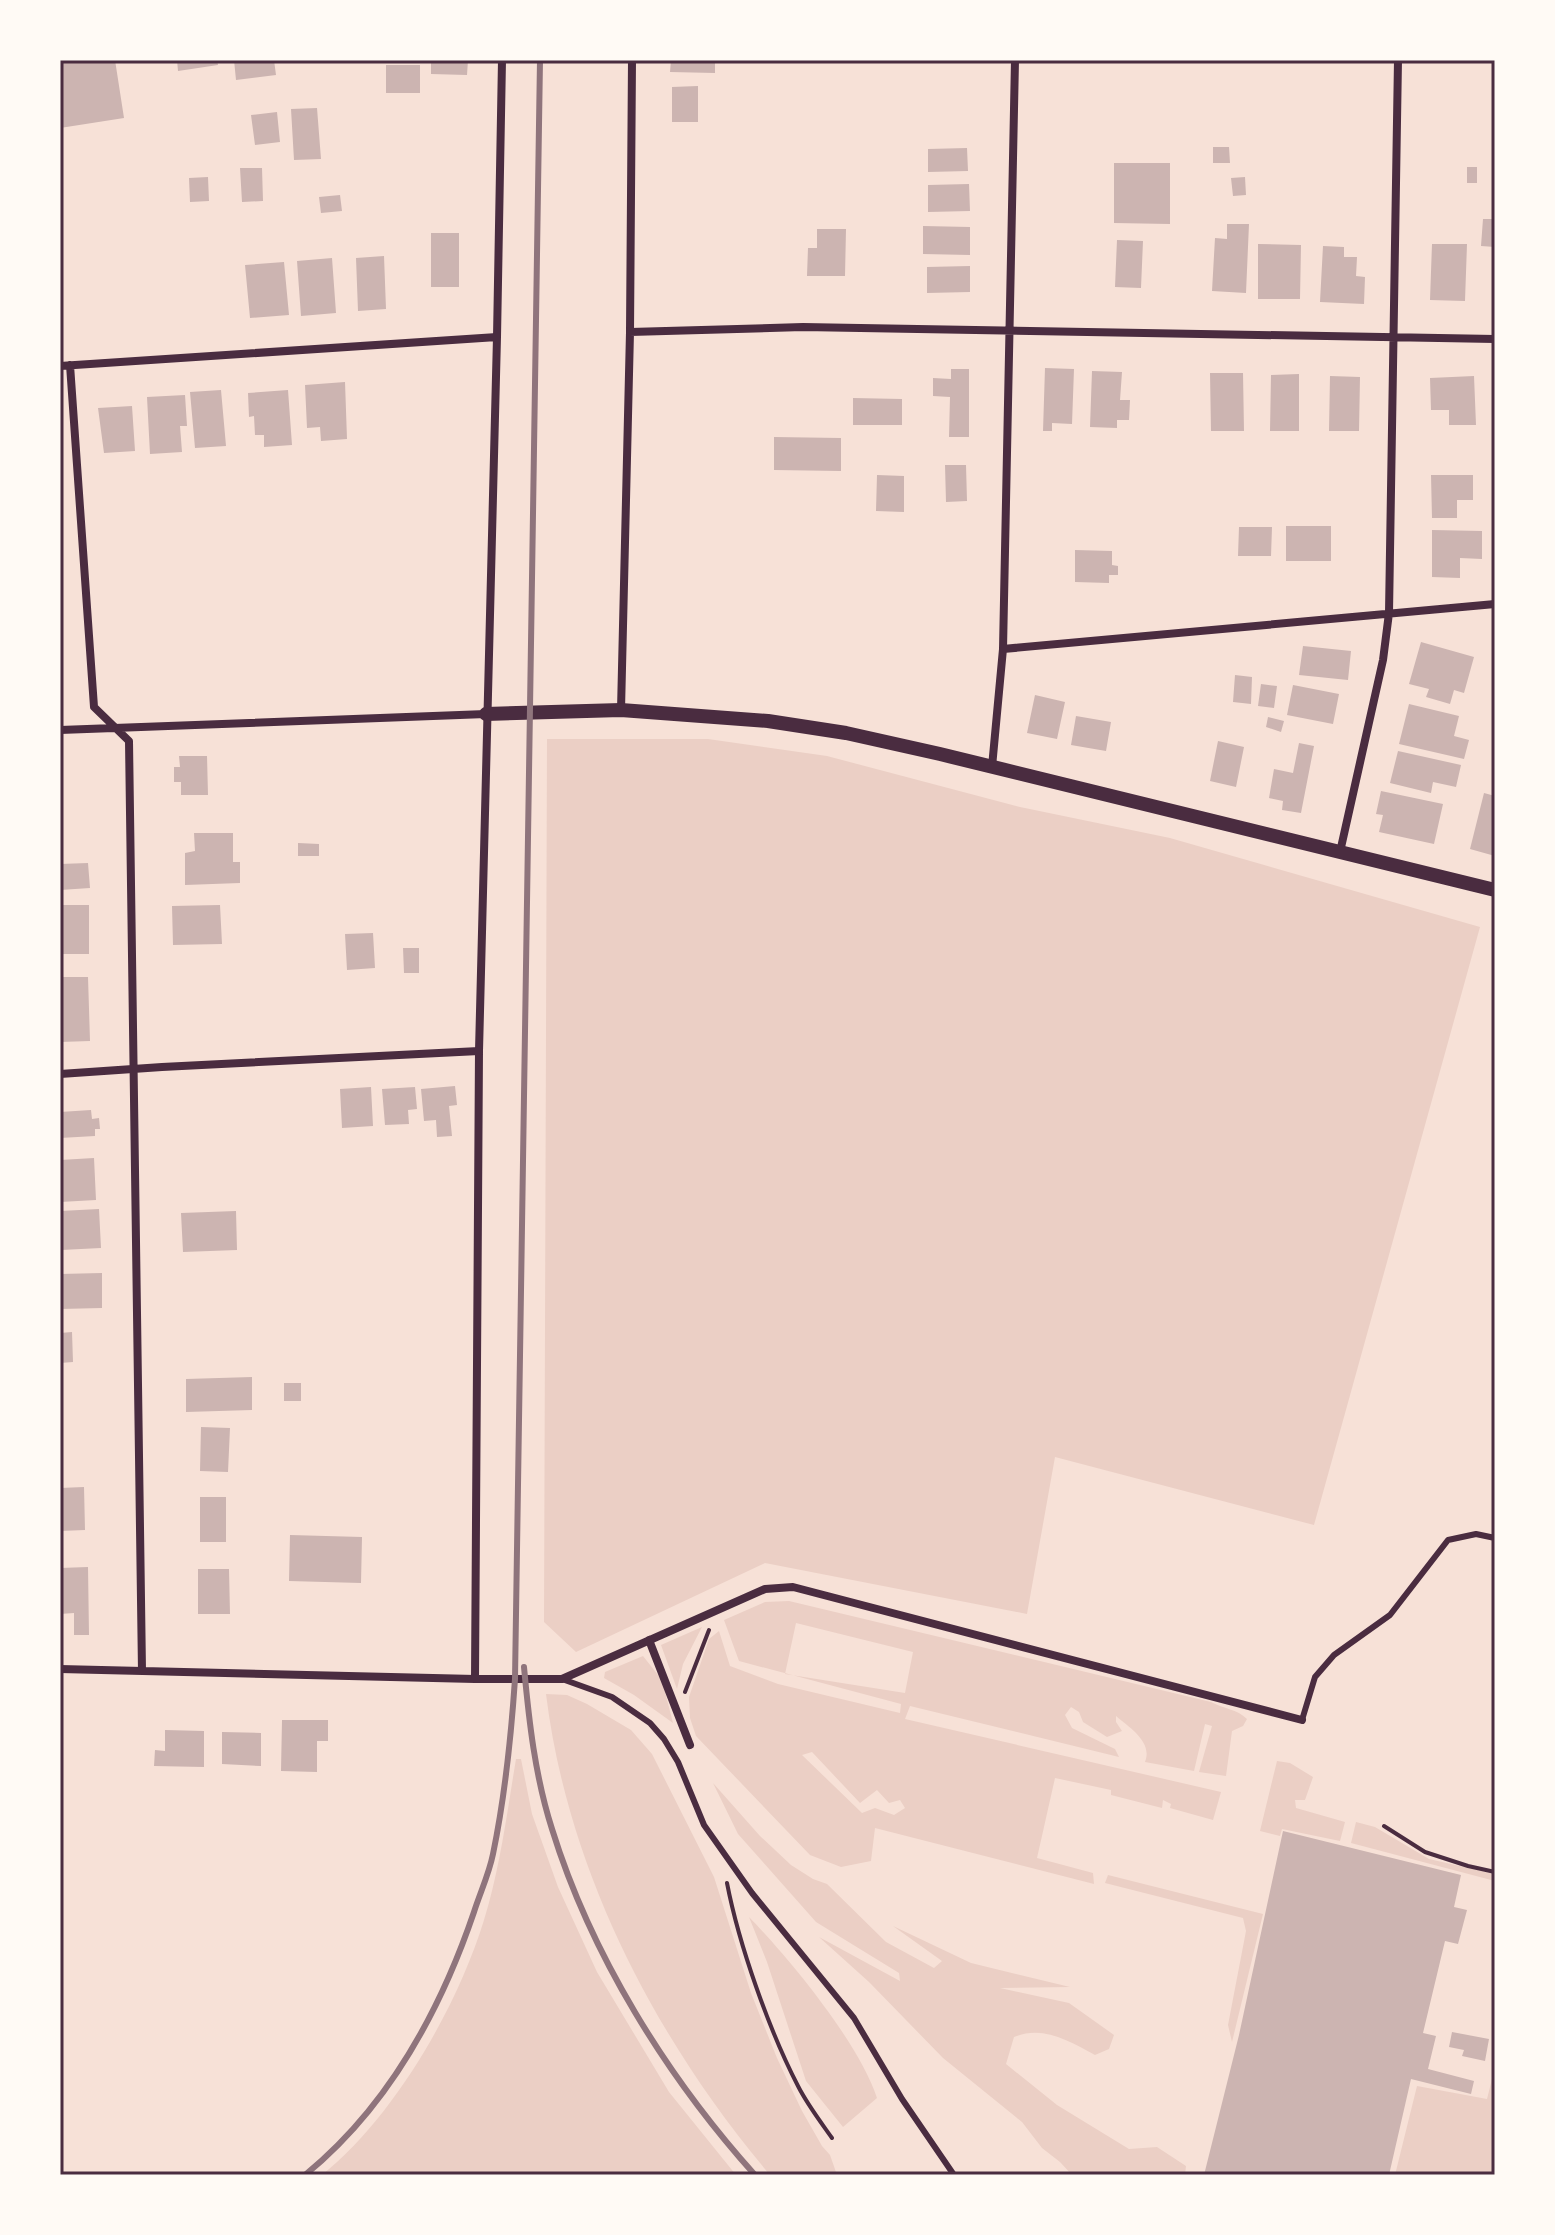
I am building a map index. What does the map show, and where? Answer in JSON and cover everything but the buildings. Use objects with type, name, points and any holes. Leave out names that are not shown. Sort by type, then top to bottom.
[{"type":"street","points":[[475,1679],[479,1051],[502,60]]},
{"type":"street","points":[[621,710],[630,332],[632,60]]},
{"type":"street","points":[[992,767],[1003,649],[1015,60]]},
{"type":"street","points":[[1340,852],[1383,660],[1389,613],[1398,60]]},
{"type":"street","points":[[630,332],[775,327],[1495,339]]},
{"type":"street","points":[[142,1671],[129,741],[94,707],[65,365],[497,337]]},
{"type":"street","points":[[1003,649],[1495,604]]},
{"type":"street","points":[[60,730],[621,710],[784,723],[846,733],[992,767],[1495,890]]},
{"type":"street","points":[[60,1074],[479,1051]]},
{"type":"street","points":[[60,1669],[562,1679],[765,1589],[793,1587],[1302,1720]]},
{"type":"street","points":[[649,1640],[690,1745]]},
{"type":"lane","points":[[1302,1720],[1315,1677],[1334,1655],[1390,1615],[1448,1540],[1476,1534],[1495,1538]]},
{"type":"lane","points":[[562,1679],[612,1697],[650,1723],[664,1739],[678,1762],[704,1825],[752,1893],[854,2018],[902,2099],[954,2175]]},
{"type":"path","points":[[679,1714],[701,1645],[723,1608]]},
{"type":"path","points":[[1384,1826],[1425,1852],[1495,1872]]},
{"type":"path","points":[[727,1879],[760,1994],[780,2048],[799,2089],[832,2138]]},
{"type":"shaded area","points":[[547,739],[708,739],[827,756],[1020,807],[1170,838],[1480,927],[1314,1525],[1055,1457],[1027,1614],[765,1563],[576,1652],[544,1622]]},
{"type":"shaded area","points":[[789,1601],[1211,1702],[1239,1713],[1247,1719],[1243,1726],[1232,1731],[1226,1776],[1199,1772],[1212,1726],[1205,1724],[1194,1771],[1145,1762],[1147,1755],[1143,1742],[1116,1716],[1122,1731],[1107,1737],[1083,1722],[1079,1712],[1071,1707],[1065,1715],[1072,1728],[1115,1749],[1119,1757],[910,1706],[905,1719],[1221,1792],[1213,1820],[1170,1808],[1171,1804],[1163,1800],[1162,1808],[1111,1795],[1111,1790],[1055,1778],[1037,1858],[1093,1873],[1094,1884],[875,1828],[871,1861],[841,1867],[810,1855],[696,1736],[690,1718],[689,1697],[709,1639],[719,1631],[730,1666],[778,1684],[900,1713],[901,1704],[792,1675],[905,1693],[913,1652],[796,1623],[785,1673],[739,1661],[724,1620],[765,1602]],"holes":[[[812,1752],[860,1803],[877,1790],[889,1803],[900,1800],[905,1808],[894,1815],[875,1808],[862,1813],[802,1755]]]},
{"type":"shaded area","points":[[702,1627],[683,1664],[677,1689],[661,1645]]},
{"type":"shaded area","points":[[643,1656],[662,1680],[673,1723],[604,1678],[605,1672]]},
{"type":"shaded area","points":[[546,1694],[567,1695],[587,1704],[631,1730],[652,1754],[714,1877],[751,1993],[777,2058],[802,2111],[830,2155],[837,2175],[770,2175],[690,2068],[624,1951],[596,1889],[574,1825],[557,1760]]},
{"type":"shaded area","points":[[516,1759],[521,1759],[532,1814],[558,1887],[597,1972],[669,2092],[736,2175],[322,2175],[349,2151],[398,2092],[420,2059],[457,1989],[490,1900]]},
{"type":"shaded area","points":[[1277,1761],[1290,1763],[1313,1777],[1305,1800],[1295,1800],[1296,1808],[1345,1822],[1340,1841],[1282,1829],[1280,1836],[1260,1831]]},
{"type":"shaded area","points":[[713,1783],[760,1836],[791,1865],[827,1884],[886,1942],[934,1968],[942,1961],[893,1926],[971,1963],[1070,1987],[1000,1988],[1069,2003],[1114,2035],[1109,2049],[1095,2055],[1056,2036],[1025,2034],[1014,2037],[1006,2064],[1057,2105],[1129,2149],[1157,2147],[1186,2166],[1185,2175],[1072,2175],[1042,2148],[1022,2122],[943,2058],[869,1982],[819,1937],[900,1981],[899,1973],[816,1922],[738,1834]]},
{"type":"shaded area","points":[[1356,1822],[1375,1827],[1429,1859],[1495,1874],[1495,1881],[1351,1843]]},
{"type":"shaded area","points":[[1108,1875],[1263,1914],[1232,2042],[1228,2025],[1246,1931],[1243,1918],[1105,1883]]},
{"type":"shaded area","points":[[749,1917],[822,2003],[868,2076],[877,2098],[843,2127],[806,2081]]},
{"type":"shaded area","points":[[1495,2067],[1495,2175],[1395,2175],[1417,2086],[1487,2099]]},
{"type":"railway","points":[[305,2175],[334,2149],[386,2089],[408,2056],[445,1986],[491,1861],[509,1745],[515,1679],[540,60]]},
{"type":"railway","points":[[524,1667],[534,1748],[546,1809],[568,1876],[588,1922],[610,1968],[662,2056],[755,2175]]}]
